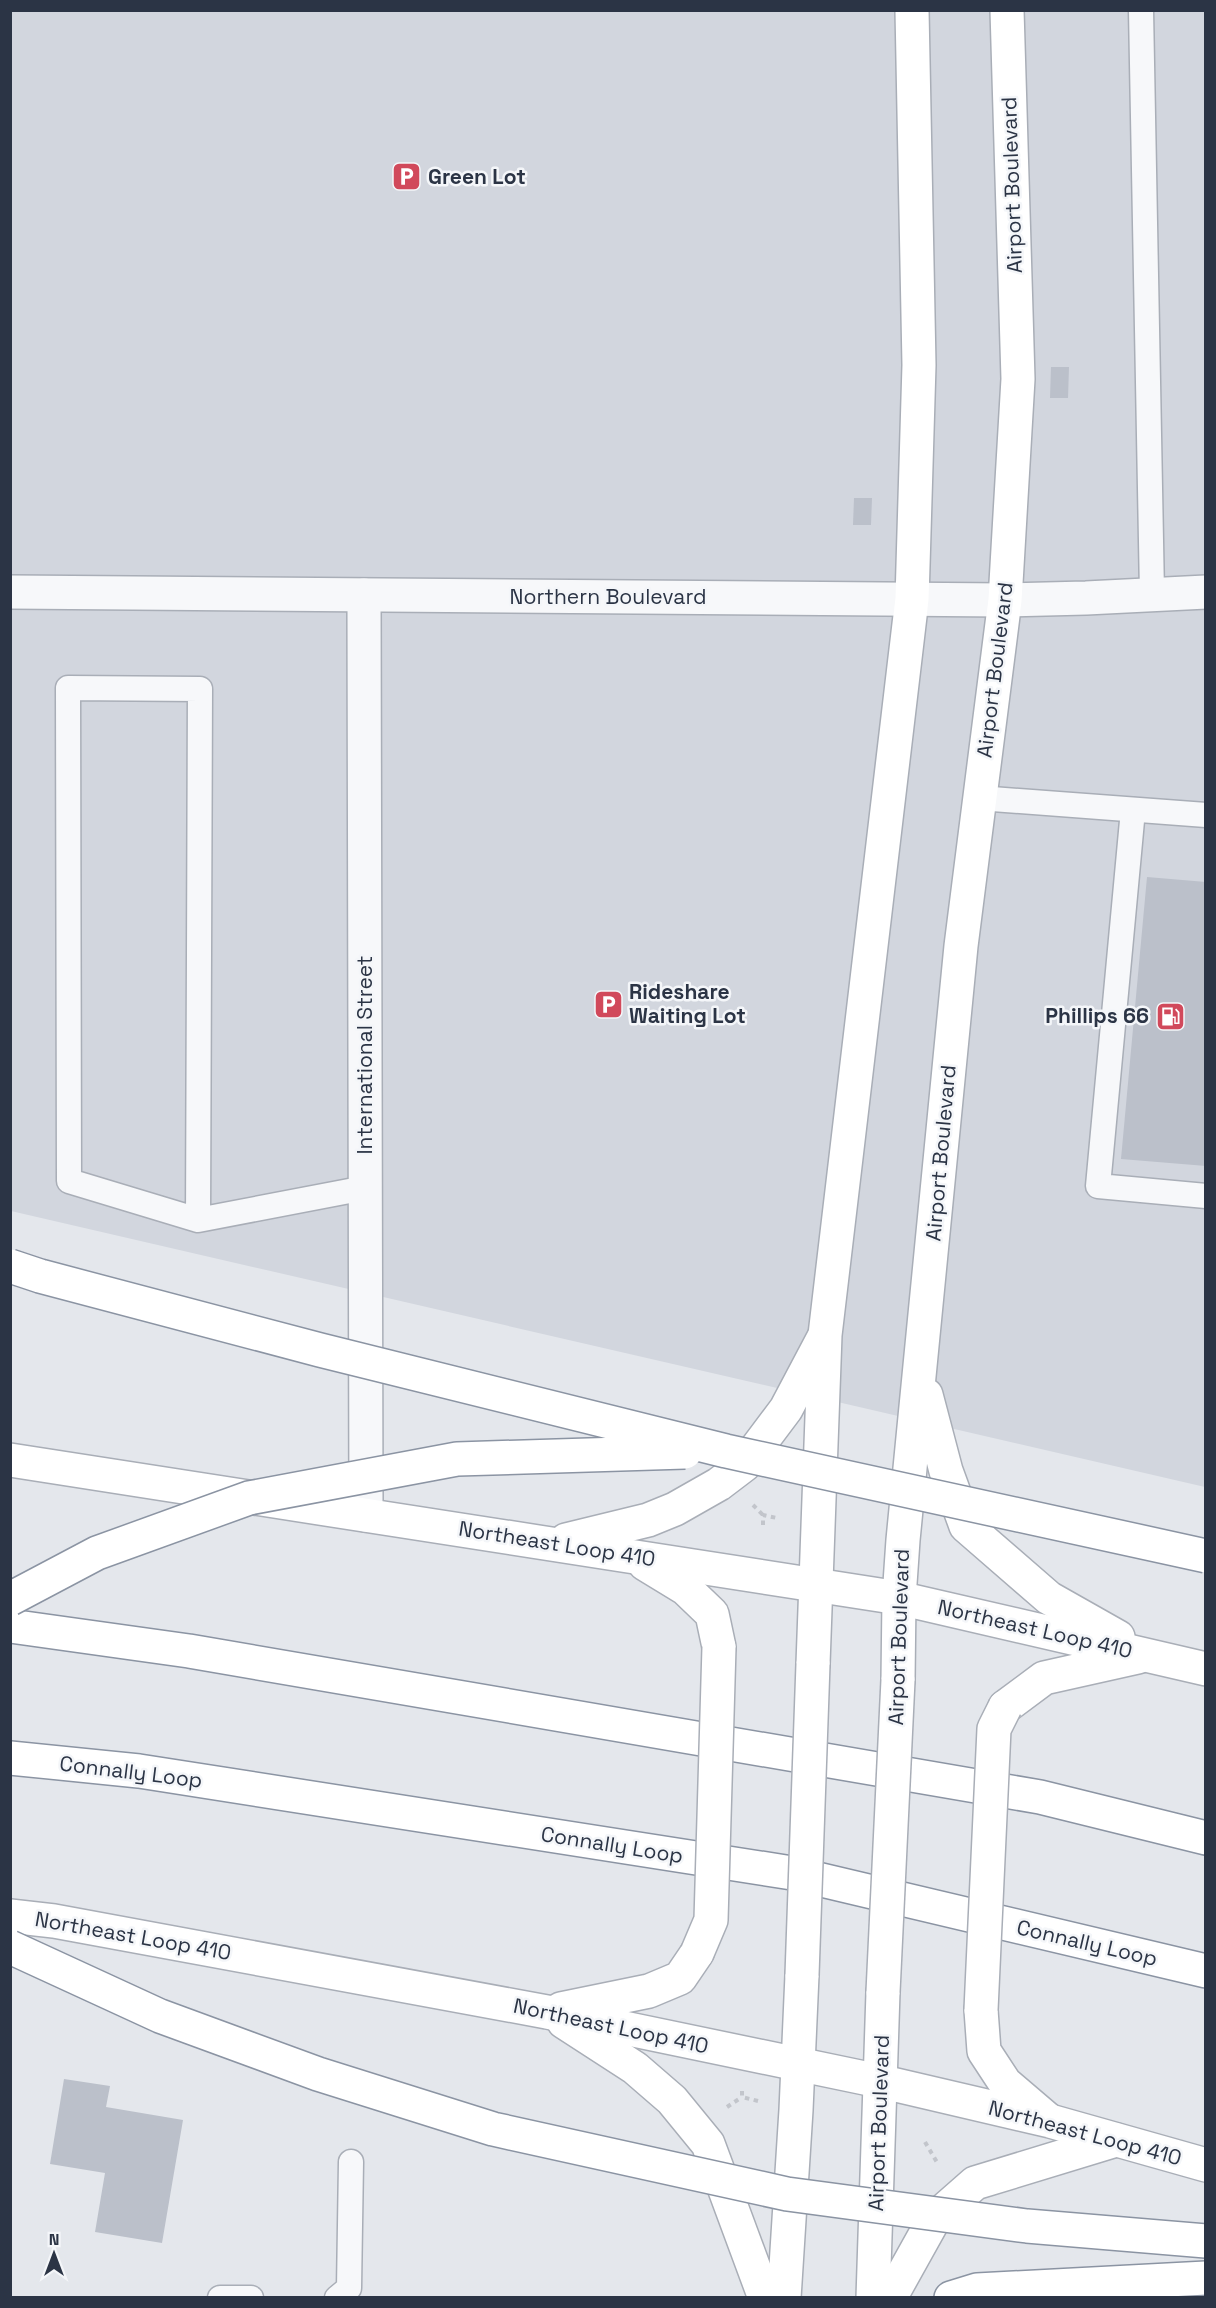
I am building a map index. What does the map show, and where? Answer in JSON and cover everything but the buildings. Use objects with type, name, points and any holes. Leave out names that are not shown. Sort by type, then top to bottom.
[{"type":"main road","points":[[784,2298],[802,1975],[815,1583],[824,1415],[825,1335],[912,599],[919,365],[912,10]]},
{"type":"main road","name":"Airport Boulevard","points":[[873,2298],[879,2081],[898,1680],[899,1598],[961,946],[1005,600],[1018,379],[1008,10]]},
{"type":"main road","points":[[10,1266],[40,1276],[320,1350],[726,1451],[1206,1556]]},
{"type":"main road","points":[[551,1544],[648,1520],[675,1509],[726,1479],[744,1465],[766,1438],[786,1408],[825,1335]]},
{"type":"main road","points":[[921,1374],[946,1471],[966,1526],[1049,1598],[1148,1654]]},
{"type":"main road","points":[[10,1599],[96,1553],[249,1497],[457,1459],[726,1451]]},
{"type":"main road","name":"Northeast Loop 410","points":[[10,1460],[815,1583],[899,1598],[1206,1669]]},
{"type":"main road","points":[[547,2012],[649,1991],[680,1978],[697,1953],[711,1920],[719,1647],[712,1614],[686,1589],[632,1556]]},
{"type":"main road","points":[[10,1626],[189,1651],[1040,1797],[1206,1838]]},
{"type":"main road","points":[[1050,2121],[1005,2083],[984,2051],[981,2010],[994,1729],[1005,1707],[1044,1678],[1148,1654]]},
{"type":"main road","name":"Connally Loop","points":[[10,1758],[139,1771],[792,1873],[1206,1971]]},
{"type":"main road","name":"Northeast Loop 410","points":[[10,1916],[54,1920],[547,2012],[879,2081],[1050,2121],[1206,2165]]},
{"type":"main road","points":[[10,1947],[160,2016],[318,2074],[493,2129],[787,2194],[1026,2226],[1206,2241]]},
{"type":"main road","points":[[547,2012],[635,2068],[672,2100],[708,2144],[765,2298]]},
{"type":"main road","points":[[890,2298],[934,2219],[975,2183],[1116,2140]]},
{"type":"main road","points":[[951,2298],[977,2290],[1206,2278]]},
{"type":"street","name":"Northern Boulevard","points":[[10,592],[1005,600],[1206,592]]},
{"type":"street","name":"International Street","points":[[364,595],[366,1515]]},
{"type":"lane","points":[[1141,10],[1152,594]]},
{"type":"lane","points":[[198,1220],[200,689],[68,688],[69,1182],[198,1220],[365,1188]]},
{"type":"lane","points":[[980,798],[1206,815]]},
{"type":"lane","points":[[1133,810],[1132,921],[1117,1098],[1098,1186],[1206,1196]]},
{"type":"lane","points":[[337,2298],[349,2288],[351,2162]]},
{"type":"lane","points":[[220,2298],[251,2298]]},
{"type":"path","points":[[763,1525],[763,1515],[777,1518]]},
{"type":"path","points":[[721,2111],[742,2097]]},
{"type":"path","points":[[925,2132],[924,2142],[941,2168]]},
{"type":"path","points":[[915,2141],[924,2142]]},
{"type":"shaded area","points":[[11,11],[1205,11],[1205,1487],[11,1211]]},
{"type":"place","name":"Green Lot","points":[[407,177]]},
{"type":"place","name":"Rideshare Waiting Lot","points":[[608,1004]]},
{"type":"place","name":"Phillips 66","points":[[1170,1016]]}]
